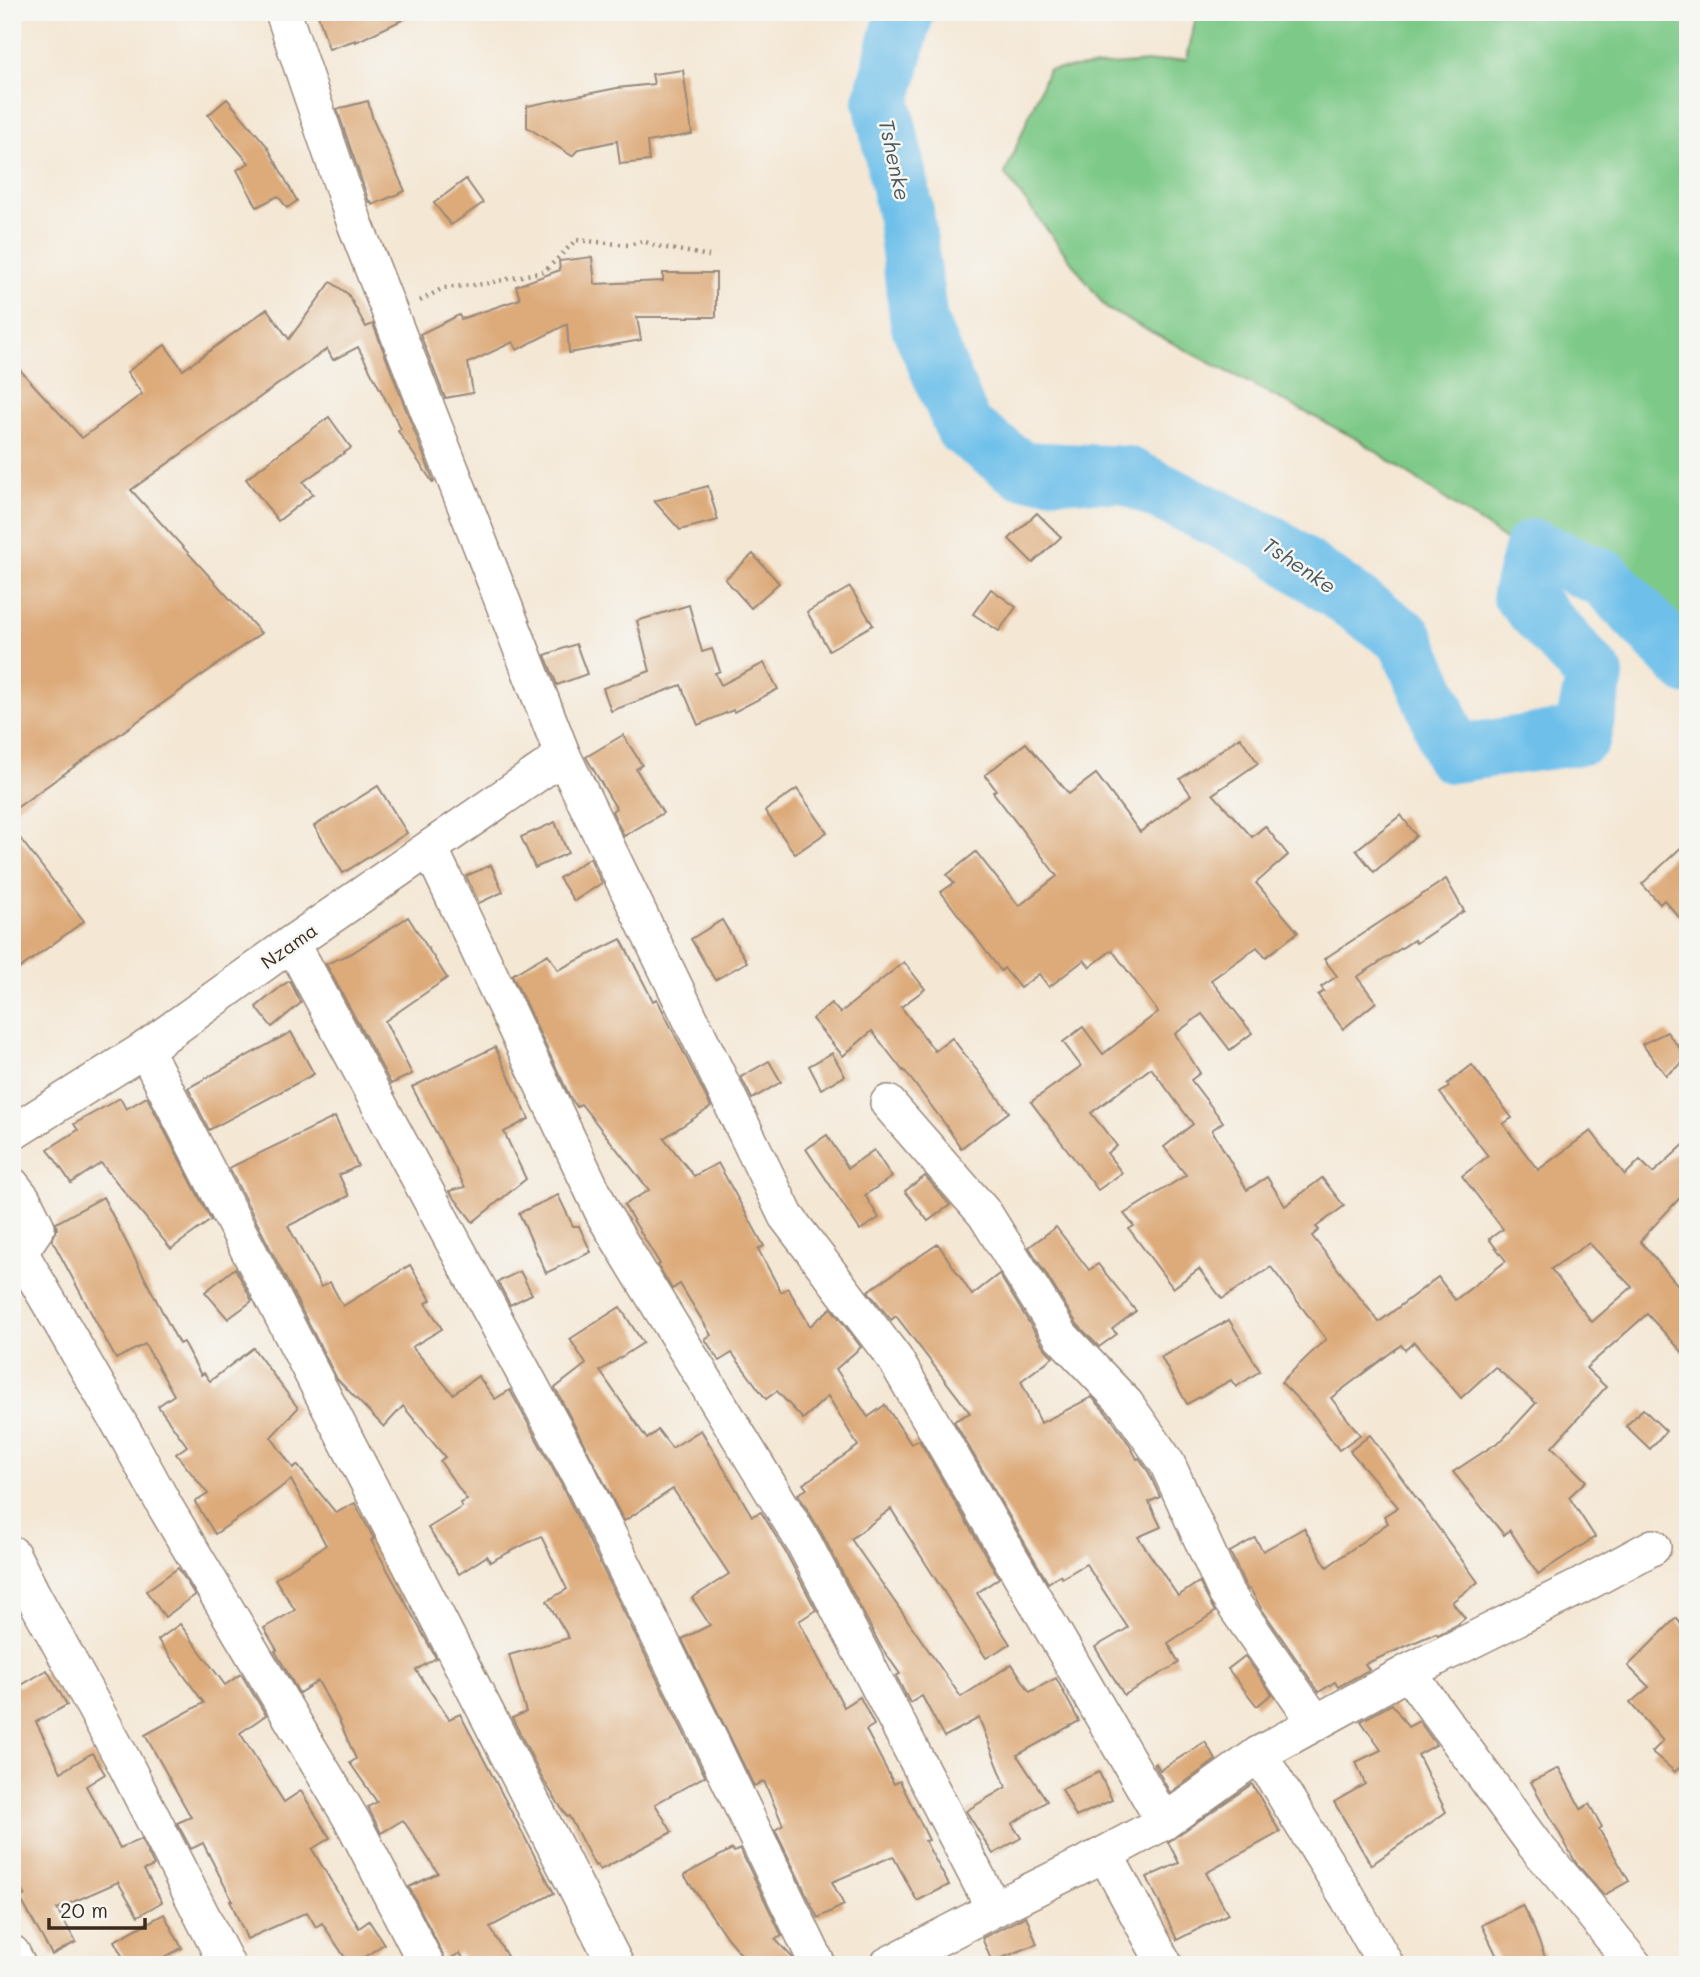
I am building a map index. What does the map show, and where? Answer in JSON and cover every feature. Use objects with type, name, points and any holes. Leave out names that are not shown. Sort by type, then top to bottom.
[{"type":"street","points":[[283,12],[354,221],[563,756],[786,1216],[895,1359],[1164,1822]]},
{"type":"street","name":"Nzama","points":[[12,1133],[145,1049],[292,943],[563,756]]},
{"type":"street","points":[[430,848],[605,1217],[804,1543],[994,1909]]},
{"type":"street","points":[[292,943],[579,1475],[818,1965]]},
{"type":"street","points":[[145,1049],[616,1965]]},
{"type":"street","points":[[888,1103],[985,1214],[1061,1336],[1126,1404],[1167,1463],[1226,1592],[1316,1723]]},
{"type":"street","points":[[12,1185],[23,1199],[37,1227],[20,1252],[166,1508],[353,1822],[427,1965]]},
{"type":"street","points":[[887,1965],[933,1955],[994,1909],[1164,1822],[1259,1754],[1408,1672],[1653,1548]]},
{"type":"street","points":[[12,1554],[123,1760],[228,1965]]},
{"type":"street","points":[[1408,1672],[1534,1844],[1634,1965]]},
{"type":"street","points":[[1259,1754],[1386,1965]]},
{"type":"street","points":[[1105,1854],[1165,1965]]},
{"type":"street","points":[[12,1953],[19,1965]]},
{"type":"path","points":[[392,317],[443,288],[484,284],[545,271],[576,240],[629,246],[643,241],[709,256]]},
{"type":"green space","points":[[1197,12],[1688,12],[1688,684],[1555,574],[1359,440],[1107,309],[1005,174],[1048,70],[1187,59]]},
{"type":"building","points":[[317,12],[419,12],[356,42],[329,49]]},
{"type":"building","points":[[683,70],[692,134],[647,142],[649,161],[620,164],[617,141],[579,149],[572,156],[527,127],[527,106],[617,88],[654,84],[652,74]]},
{"type":"building","points":[[227,99],[267,146],[297,201],[287,208],[278,196],[257,207],[237,170],[249,163],[208,115]]},
{"type":"building","points":[[368,101],[373,120],[405,191],[372,205],[337,109]]},
{"type":"building","points":[[466,179],[483,203],[451,225],[434,203]]},
{"type":"building","points":[[592,257],[595,284],[663,281],[663,273],[716,273],[716,317],[637,317],[641,340],[569,353],[567,324],[517,350],[513,342],[468,363],[473,393],[445,398],[420,334],[459,315],[461,319],[520,299],[516,286],[560,270],[559,261]]},
{"type":"building","points":[[331,282],[348,294],[366,327],[373,324],[434,482],[398,431],[401,429],[358,347],[333,360],[327,349],[131,490],[261,633],[12,811],[12,361],[82,438],[142,394],[127,372],[165,345],[183,370],[267,309],[289,339]]},
{"type":"building","points":[[329,417],[351,448],[303,482],[313,494],[278,521],[246,479]]},
{"type":"building","points":[[708,486],[718,520],[680,530],[654,501]]},
{"type":"building","points":[[1037,513],[1061,537],[1033,563],[1009,539]]},
{"type":"building","points":[[753,554],[779,583],[751,608],[725,579]]},
{"type":"building","points":[[850,587],[873,625],[829,650],[807,612]]},
{"type":"building","points":[[991,589],[1016,607],[999,631],[973,614]]},
{"type":"building","points":[[689,605],[702,652],[712,649],[720,671],[715,673],[721,685],[764,663],[778,689],[734,712],[733,710],[698,725],[681,685],[611,711],[603,688],[650,671],[637,621]]},
{"type":"building","points":[[576,644],[587,674],[557,685],[545,655]]},
{"type":"building","points":[[623,735],[642,765],[636,769],[663,813],[624,836],[612,811],[616,808],[586,757]]},
{"type":"building","points":[[1240,737],[1258,763],[1213,794],[1252,837],[1265,826],[1288,855],[1256,883],[1298,932],[1266,957],[1257,947],[1211,980],[1252,1033],[1230,1050],[1202,1014],[1175,1034],[1200,1073],[1191,1080],[1223,1122],[1212,1130],[1247,1190],[1267,1177],[1285,1206],[1322,1178],[1344,1206],[1316,1227],[1319,1230],[1312,1236],[1379,1322],[1438,1277],[1455,1300],[1506,1261],[1489,1239],[1503,1229],[1462,1176],[1488,1156],[1440,1093],[1449,1087],[1447,1084],[1472,1065],[1512,1118],[1503,1124],[1538,1170],[1591,1131],[1625,1175],[1640,1160],[1653,1173],[1688,1141],[1688,1189],[1640,1241],[1688,1297],[1688,1358],[1647,1314],[1586,1368],[1606,1387],[1552,1447],[1586,1481],[1569,1497],[1595,1537],[1538,1574],[1510,1530],[1504,1535],[1453,1472],[1503,1439],[1536,1403],[1495,1367],[1461,1398],[1414,1342],[1405,1350],[1401,1345],[1331,1398],[1360,1435],[1339,1450],[1315,1417],[1281,1382],[1326,1339],[1271,1267],[1222,1299],[1199,1269],[1173,1288],[1129,1229],[1134,1226],[1124,1214],[1186,1175],[1164,1147],[1193,1124],[1151,1068],[1091,1113],[1117,1146],[1107,1153],[1122,1173],[1098,1190],[1031,1102],[1081,1066],[1063,1042],[1083,1027],[1103,1054],[1158,1012],[1112,950],[1090,967],[1084,960],[1049,987],[1039,974],[1020,988],[1004,968],[1001,971],[941,892],[954,883],[947,875],[976,852],[1019,906],[1057,876],[993,792],[996,790],[985,775],[1026,743],[1069,794],[1096,774],[1140,832],[1191,795],[1180,779]],"holes":[[[1589,1243],[1632,1287],[1592,1322],[1551,1269]]]},
{"type":"building","points":[[378,786],[407,833],[343,873],[314,826]]},
{"type":"building","points":[[797,789],[827,832],[795,854],[765,811]]},
{"type":"building","points":[[1401,815],[1416,836],[1374,872],[1356,850]]},
{"type":"building","points":[[555,822],[568,853],[535,868],[521,837]]},
{"type":"building","points":[[12,828],[84,921],[12,974]]},
{"type":"building","points":[[1688,841],[1688,927],[1664,900],[1660,904],[1642,884]]},
{"type":"building","points":[[590,858],[602,883],[574,901],[559,878]]},
{"type":"building","points":[[491,865],[503,892],[479,903],[466,876]]},
{"type":"building","points":[[1446,879],[1464,911],[1357,977],[1376,1002],[1343,1029],[1318,995],[1324,991],[1321,987],[1337,976],[1324,959]]},
{"type":"building","points":[[408,917],[447,978],[385,1021],[412,1074],[391,1084],[326,964],[352,953]]},
{"type":"building","points":[[722,920],[747,962],[715,980],[691,939]]},
{"type":"building","points":[[621,939],[653,1001],[657,999],[711,1107],[664,1138],[694,1176],[718,1163],[764,1246],[758,1249],[781,1292],[788,1288],[810,1326],[831,1308],[861,1347],[836,1369],[868,1417],[885,1405],[911,1444],[919,1440],[999,1578],[977,1593],[1010,1644],[986,1658],[891,1509],[851,1539],[961,1697],[1012,1664],[1030,1692],[1056,1678],[1079,1721],[1017,1755],[1047,1801],[1012,1824],[1021,1838],[993,1854],[966,1811],[1006,1787],[979,1718],[944,1737],[922,1696],[910,1703],[896,1676],[900,1674],[881,1647],[798,1494],[807,1489],[803,1484],[858,1446],[828,1396],[803,1419],[777,1391],[766,1399],[732,1353],[719,1361],[705,1339],[711,1335],[680,1284],[672,1289],[624,1205],[649,1190],[581,1104],[577,1107],[570,1097],[512,975],[548,954],[558,970]]},
{"type":"building","points":[[904,962],[925,989],[901,1007],[935,1051],[952,1038],[1009,1112],[961,1148],[872,1031],[843,1056],[812,1019],[831,1003],[840,1013]]},
{"type":"building","points":[[290,981],[301,1003],[272,1027],[256,1007]]},
{"type":"building","points":[[291,1032],[314,1074],[209,1130],[188,1088]]},
{"type":"building","points":[[1667,1032],[1688,1059],[1666,1075],[1642,1044]]},
{"type":"building","points":[[495,1047],[529,1119],[504,1132],[526,1179],[473,1222],[449,1191],[465,1187],[412,1087]]},
{"type":"building","points":[[832,1053],[845,1076],[821,1089],[809,1066]]},
{"type":"building","points":[[769,1061],[781,1082],[752,1099],[741,1077]]},
{"type":"building","points":[[147,1097],[211,1220],[171,1249],[101,1163],[71,1183],[48,1149],[78,1130],[74,1124],[120,1098],[126,1109]]},
{"type":"building","points":[[335,1117],[358,1166],[339,1175],[349,1196],[288,1226],[321,1287],[330,1282],[343,1306],[410,1265],[431,1300],[426,1303],[442,1329],[412,1347],[453,1394],[478,1376],[495,1399],[510,1390],[561,1484],[705,1776],[655,1804],[672,1832],[600,1870],[595,1866],[569,1816],[567,1817],[544,1781],[512,1718],[526,1712],[509,1655],[569,1638],[547,1601],[567,1589],[541,1536],[490,1562],[487,1556],[459,1574],[428,1528],[462,1507],[460,1503],[467,1500],[440,1461],[445,1457],[403,1406],[384,1427],[337,1379],[229,1168]]},
{"type":"building","points":[[827,1135],[848,1168],[874,1150],[892,1177],[865,1195],[879,1218],[860,1230],[806,1149]]},
{"type":"building","points":[[925,1176],[950,1205],[928,1221],[905,1191]]},
{"type":"building","points":[[558,1195],[573,1226],[579,1226],[591,1252],[546,1273],[519,1213]]},
{"type":"building","points":[[103,1197],[179,1344],[183,1342],[201,1375],[204,1373],[210,1381],[253,1348],[298,1408],[271,1437],[293,1468],[297,1465],[336,1513],[355,1503],[374,1539],[371,1540],[436,1658],[416,1670],[449,1719],[460,1714],[554,1893],[490,1927],[512,1965],[467,1965],[460,1953],[446,1961],[409,1887],[438,1873],[403,1820],[381,1833],[368,1807],[377,1802],[350,1763],[356,1759],[318,1681],[299,1693],[264,1628],[295,1610],[275,1579],[326,1545],[291,1480],[215,1534],[195,1502],[208,1494],[176,1454],[187,1446],[158,1406],[174,1395],[145,1344],[116,1359],[52,1240],[57,1229],[56,1223]]},
{"type":"building","points":[[1056,1227],[1089,1270],[1098,1264],[1136,1311],[1112,1329],[1117,1334],[1099,1347],[1077,1324],[1029,1247]]},
{"type":"building","points":[[938,1244],[972,1295],[999,1274],[1053,1357],[1021,1381],[1041,1423],[1092,1397],[1110,1417],[1149,1473],[1160,1497],[1149,1502],[1161,1527],[1138,1537],[1178,1596],[1199,1582],[1215,1612],[1168,1643],[1179,1663],[1124,1695],[1095,1647],[1128,1628],[1086,1564],[1048,1583],[954,1421],[970,1413],[896,1316],[891,1320],[868,1291]]},
{"type":"building","points":[[235,1268],[252,1301],[228,1319],[205,1292]]},
{"type":"building","points":[[520,1271],[532,1294],[510,1305],[498,1282]]},
{"type":"building","points":[[620,1307],[643,1343],[600,1371],[647,1439],[658,1430],[672,1448],[701,1430],[752,1516],[761,1512],[816,1610],[799,1621],[844,1707],[860,1697],[874,1725],[866,1730],[894,1784],[900,1781],[929,1840],[925,1841],[949,1885],[917,1901],[893,1856],[832,1882],[844,1905],[818,1918],[775,1830],[783,1825],[764,1781],[754,1786],[682,1639],[710,1625],[692,1598],[729,1574],[673,1489],[624,1521],[555,1388],[586,1364],[570,1339]]},
{"type":"building","points":[[1229,1320],[1260,1371],[1236,1387],[1231,1380],[1187,1404],[1161,1357]]},
{"type":"building","points":[[1643,1409],[1666,1431],[1650,1449],[1626,1426]]},
{"type":"building","points":[[1370,1435],[1478,1582],[1452,1602],[1465,1618],[1457,1625],[1365,1664],[1369,1670],[1338,1687],[1335,1682],[1319,1692],[1250,1589],[1248,1590],[1230,1552],[1255,1538],[1263,1551],[1304,1528],[1327,1567],[1388,1523],[1384,1516],[1398,1507],[1350,1451]]},
{"type":"building","points":[[178,1568],[195,1595],[165,1617],[146,1591]]},
{"type":"building","points":[[1676,1618],[1688,1632],[1688,1770],[1683,1764],[1675,1772],[1652,1752],[1663,1741],[1630,1703],[1649,1687],[1628,1666]]},
{"type":"building","points":[[180,1624],[225,1685],[241,1674],[266,1715],[240,1733],[284,1802],[301,1791],[330,1838],[312,1849],[359,1928],[369,1921],[384,1944],[352,1965],[322,1923],[316,1927],[307,1912],[247,1939],[232,1900],[203,1843],[191,1849],[177,1823],[191,1817],[145,1735],[204,1703],[158,1640]]},
{"type":"building","points":[[1245,1656],[1272,1694],[1257,1706],[1228,1669]]},
{"type":"building","points":[[47,1670],[67,1705],[36,1722],[61,1772],[92,1753],[105,1774],[86,1786],[120,1848],[141,1839],[154,1866],[144,1870],[162,1902],[138,1916],[118,1882],[57,1909],[76,1942],[52,1955],[20,1898],[25,1895],[12,1877],[12,1676],[18,1687]]},
{"type":"building","points":[[1392,1704],[1408,1727],[1419,1721],[1436,1745],[1418,1755],[1446,1812],[1371,1865],[1334,1802],[1365,1784],[1356,1762],[1381,1750],[1361,1721]]},
{"type":"building","points":[[1205,1742],[1216,1760],[1170,1793],[1154,1764],[1156,1763],[1160,1770]]},
{"type":"building","points":[[1559,1768],[1581,1809],[1589,1804],[1602,1827],[1599,1829],[1629,1881],[1604,1895],[1576,1863],[1531,1782]]},
{"type":"building","points":[[1099,1772],[1112,1800],[1076,1817],[1062,1789]]},
{"type":"building","points":[[1252,1784],[1280,1832],[1206,1873],[1228,1914],[1177,1940],[1147,1877],[1179,1863],[1168,1842]]},
{"type":"building","points":[[732,1849],[734,1852],[740,1849],[782,1936],[775,1939],[796,1965],[750,1965],[727,1938],[684,1875]]},
{"type":"building","points":[[1522,1905],[1548,1965],[1501,1965],[1482,1925]]},
{"type":"building","points":[[164,1914],[182,1948],[150,1965],[127,1965],[114,1941]]},
{"type":"building","points":[[1026,1916],[1037,1944],[992,1962],[982,1938]]},
{"type":"waterway","name":"Tshenke","points":[[905,12],[882,101],[905,211],[919,323],[964,428],[1021,470],[1126,475],[1271,544],[1405,638],[1435,705],[1452,754],[1582,736],[1595,676],[1521,594],[1533,548],[1605,579],[1688,666]]}]
